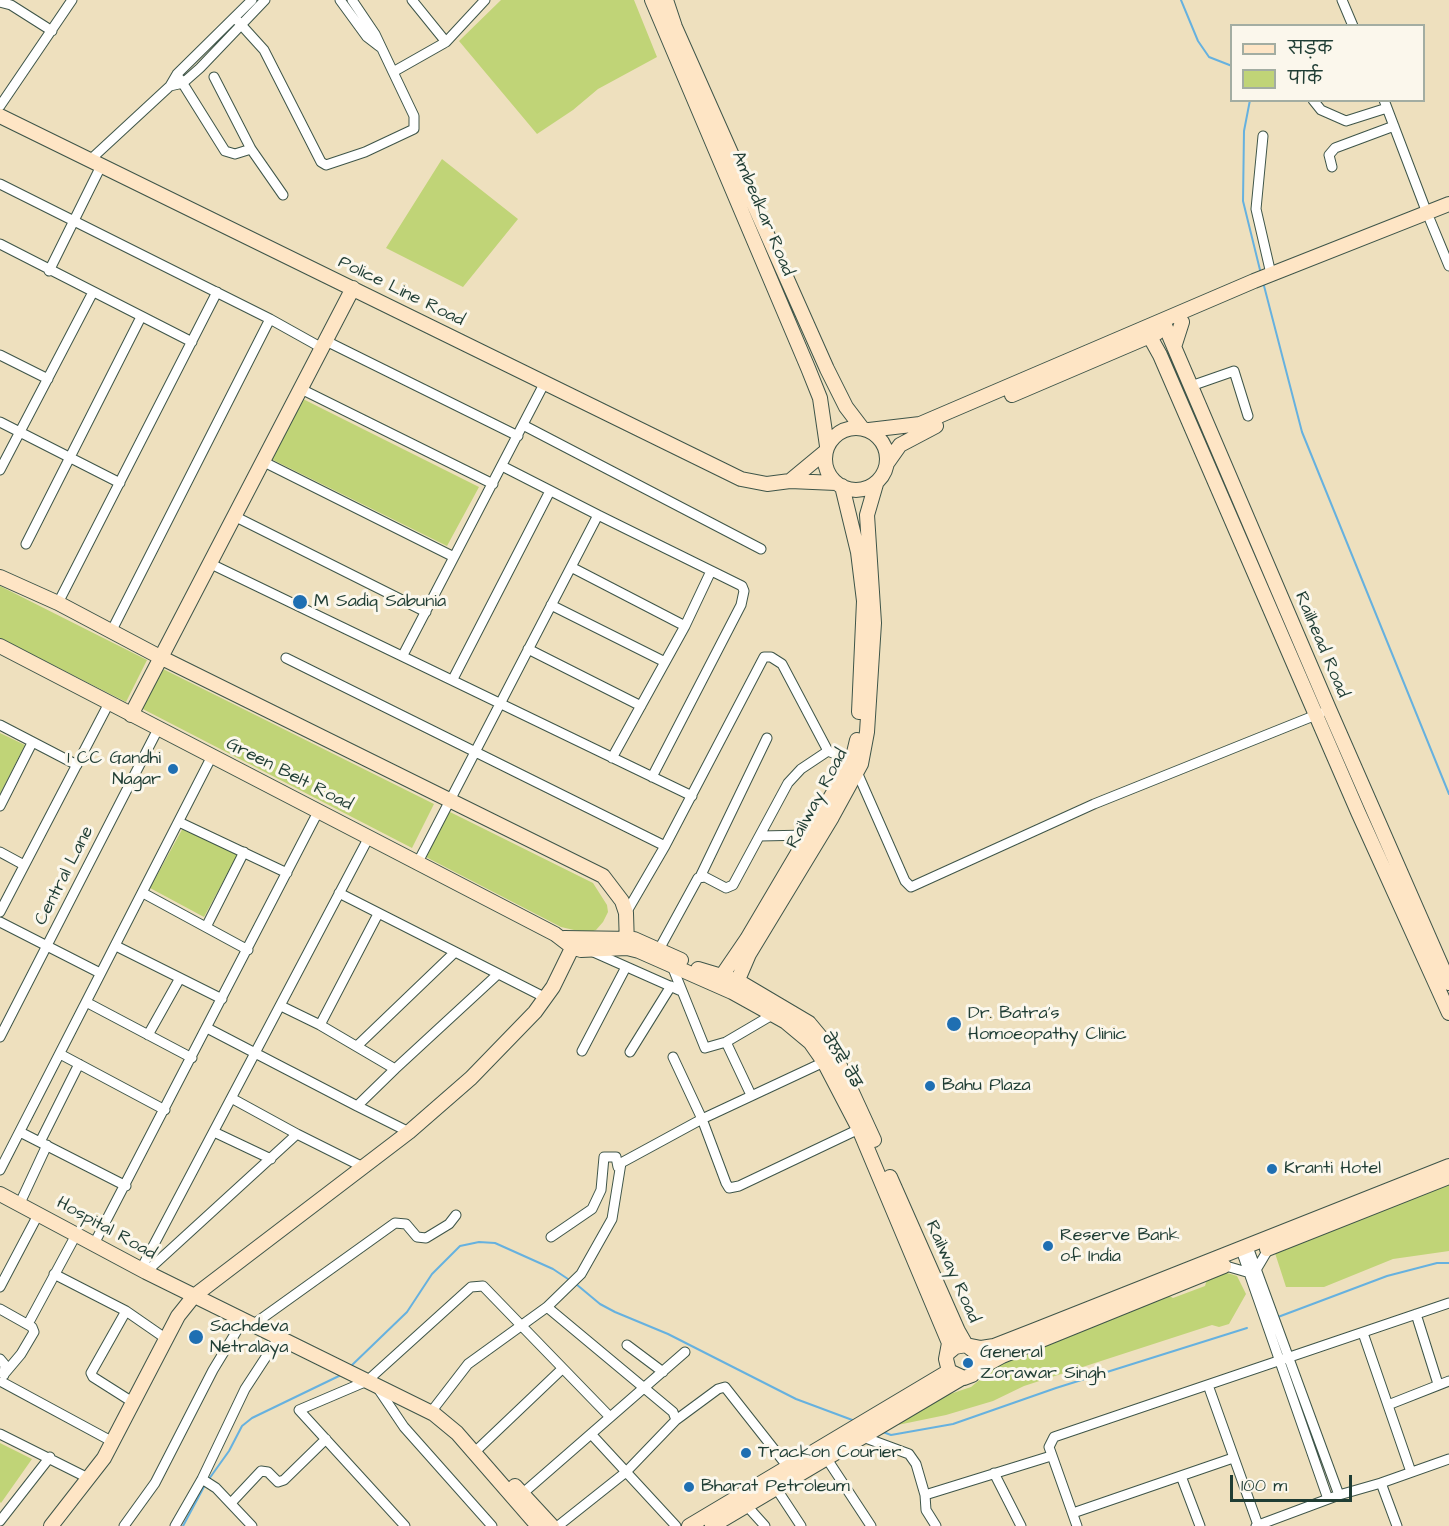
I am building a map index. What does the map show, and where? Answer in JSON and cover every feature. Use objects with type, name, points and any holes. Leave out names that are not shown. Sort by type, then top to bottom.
[{"type":"main road","name":"Ambedkar Road","points":[[652,0],[820,398],[826,449]]},
{"type":"main road","points":[[666,0],[675,27],[827,369],[846,406],[866,429],[882,441],[888,462]]},
{"type":"main road","name":"Police Line Road","points":[[0,116],[741,479],[767,484],[790,482],[839,484]]},
{"type":"main road","points":[[1165,325],[1182,322],[1269,278],[1429,216],[1449,204]]},
{"type":"main road","points":[[1429,216],[1449,212]]},
{"type":"main road","points":[[790,482],[826,449],[837,434],[850,428],[866,429],[920,424],[1254,287]]},
{"type":"main road","points":[[131,715],[236,517],[353,288]]},
{"type":"main road","points":[[1174,347],[1182,322]]},
{"type":"main road","name":"Railhead Road","points":[[1165,325],[1322,712],[1363,824],[1449,1013]]},
{"type":"main road","points":[[826,449],[827,472],[839,484],[850,490],[864,489],[876,484],[900,445],[919,434],[1126,347],[1148,332]]},
{"type":"main road","name":"Railhead Road","points":[[1148,332],[1322,712],[1378,818],[1449,983]]},
{"type":"main road","points":[[1126,347],[1160,356]]},
{"type":"main road","points":[[657,954],[672,966],[719,980],[742,947],[808,835],[854,767],[864,600],[858,552],[839,484]]},
{"type":"main road","name":"Railway Road","points":[[735,986],[854,767],[867,732],[874,596],[867,516],[876,484]]},
{"type":"main road","points":[[0,577],[58,603],[160,657],[603,876],[624,907],[622,943],[589,950],[570,942],[546,998],[494,1056],[409,1132],[194,1296],[177,1316],[134,1403],[90,1479],[51,1526]]},
{"type":"main road","name":"Green Belt Road","points":[[0,646],[570,942]]},
{"type":"main road","points":[[1363,824],[1378,818]]},
{"type":"main road","name":"Railway Road","points":[[570,942],[644,942],[657,954],[698,969],[809,1023],[834,1053],[966,1345],[981,1348],[994,1346],[1246,1253],[1440,1177],[1449,1166]]},
{"type":"main road","name":"ਰੇਲਵੇ ਰੋਡ","points":[[735,986],[810,1042],[824,1062],[859,1129],[949,1342],[949,1352]]},
{"type":"main road","points":[[689,1526],[883,1411],[955,1375],[972,1375],[978,1369],[1002,1356],[1226,1266],[1246,1253],[1269,1248],[1440,1177]]},
{"type":"main road","name":"Hospital Road","points":[[0,1194],[194,1296],[433,1413]]},
{"type":"main road","points":[[955,1375],[946,1359],[955,1347],[966,1345],[979,1355],[978,1369]]},
{"type":"main road","points":[[712,1526],[866,1436],[955,1375]]},
{"type":"main road","points":[[433,1413],[452,1419],[552,1526]]},
{"type":"main road","points":[[433,1413],[457,1433],[538,1526]]},
{"type":"street","points":[[0,106],[4,91],[52,31],[72,0]]},
{"type":"street","points":[[238,21],[252,0]]},
{"type":"street","points":[[49,271],[74,221],[96,163],[170,86],[238,21],[266,0]]},
{"type":"street","points":[[340,0],[368,36],[380,47]]},
{"type":"street","points":[[238,21],[264,50],[321,162],[326,165],[365,152],[414,129],[414,116],[393,72],[352,0]]},
{"type":"street","points":[[412,0],[446,42]]},
{"type":"street","points":[[393,72],[446,42],[484,0]]},
{"type":"street","points":[[1342,0],[1352,24]]},
{"type":"street","points":[[0,2],[11,5],[52,31]]},
{"type":"street","points":[[180,78],[225,151],[235,153],[251,148]]},
{"type":"street","points":[[214,78],[251,148],[283,195]]},
{"type":"street","points":[[1315,102],[1321,110],[1346,121],[1386,104],[1449,266]]},
{"type":"street","points":[[1332,167],[1329,155],[1335,148],[1394,126]]},
{"type":"street","points":[[1263,135],[1256,209],[1269,278]]},
{"type":"street","points":[[0,184],[270,319],[518,436]]},
{"type":"street","points":[[0,244],[192,342]]},
{"type":"street","points":[[0,470],[93,292]]},
{"type":"street","points":[[58,603],[217,292]]},
{"type":"street","points":[[26,544],[141,317]]},
{"type":"street","points":[[112,630],[270,319]]},
{"type":"street","points":[[0,355],[48,379]]},
{"type":"street","points":[[1191,386],[1234,371],[1248,416]]},
{"type":"street","points":[[403,655],[544,384]]},
{"type":"street","points":[[301,388],[492,484]]},
{"type":"street","points":[[0,422],[120,483]]},
{"type":"street","points":[[523,425],[761,549]]},
{"type":"street","points":[[264,462],[454,557]]},
{"type":"street","points":[[502,466],[742,586],[744,598],[652,777]]},
{"type":"street","points":[[453,679],[550,491]]},
{"type":"street","points":[[418,862],[598,516]]},
{"type":"street","points":[[236,517],[426,612]]},
{"type":"street","points":[[211,564],[692,796]]},
{"type":"street","points":[[571,567],[685,626]]},
{"type":"street","points":[[612,758],[685,626],[711,571]]},
{"type":"street","points":[[551,606],[665,662]]},
{"type":"street","points":[[528,649],[641,706]]},
{"type":"street","points":[[624,907],[665,846],[761,660],[766,656],[782,664],[828,751],[854,767],[904,881],[911,887],[1094,804],[1322,712]]},
{"type":"street","points":[[286,658],[665,846]]},
{"type":"street","points":[[0,912],[110,703]]},
{"type":"street","points":[[0,725],[77,765]]},
{"type":"street","name":"Central Lane","points":[[0,1037],[158,729]]},
{"type":"street","points":[[657,954],[700,877],[767,738]]},
{"type":"street","points":[[0,806],[32,742]]},
{"type":"street","points":[[700,877],[731,888],[788,783],[801,769],[828,751]]},
{"type":"street","points":[[0,1170],[212,756]]},
{"type":"street","points":[[95,1242],[319,810]]},
{"type":"street","points":[[179,822],[287,873]]},
{"type":"street","points":[[760,836],[808,835]]},
{"type":"street","points":[[143,1270],[369,837]]},
{"type":"street","points":[[0,852],[24,865]]},
{"type":"street","points":[[206,927],[244,852]]},
{"type":"street","points":[[143,893],[248,950]]},
{"type":"street","points":[[339,893],[546,998]]},
{"type":"street","points":[[320,1025],[378,914]]},
{"type":"street","points":[[0,922],[100,973]]},
{"type":"street","points":[[116,946],[222,999]]},
{"type":"street","points":[[589,950],[681,991]]},
{"type":"street","points":[[357,1046],[454,952]]},
{"type":"street","points":[[672,966],[703,1047],[709,1048],[726,1042],[772,1015]]},
{"type":"street","points":[[582,1051],[626,967]]},
{"type":"street","points":[[357,1106],[498,974]]},
{"type":"street","points":[[148,1035],[180,978]]},
{"type":"street","points":[[630,1052],[671,986]]},
{"type":"street","points":[[86,1002],[192,1058]]},
{"type":"street","points":[[280,1006],[320,1025],[395,1069]]},
{"type":"street","points":[[207,1028],[409,1132]]},
{"type":"street","points":[[726,1042],[751,1095]]},
{"type":"street","points":[[60,1054],[165,1110]]},
{"type":"street","points":[[673,1058],[702,1119],[726,1184],[734,1188],[859,1129]]},
{"type":"street","points":[[618,1167],[629,1157],[702,1119],[824,1062]]},
{"type":"street","points":[[20,1203],[43,1144],[79,1064]]},
{"type":"street","points":[[232,1099],[363,1167]]},
{"type":"street","points":[[20,1132],[126,1185]]},
{"type":"street","points":[[214,1132],[271,1159]]},
{"type":"street","points":[[143,1270],[297,1134]]},
{"type":"street","points":[[433,1413],[468,1364],[547,1307],[573,1283],[612,1219],[617,1158],[610,1157],[604,1160],[601,1190],[592,1209],[551,1237]]},
{"type":"street","points":[[0,1287],[39,1213]]},
{"type":"street","points":[[124,1526],[163,1469],[213,1370],[249,1322],[395,1223],[406,1224],[417,1237],[426,1238],[449,1224],[456,1215]]},
{"type":"street","points":[[28,1324],[77,1233]]},
{"type":"street","points":[[1253,1272],[1269,1248]]},
{"type":"street","points":[[1246,1253],[1284,1358],[1339,1495]]},
{"type":"street","points":[[1226,1266],[1253,1272]]},
{"type":"street","points":[[54,1274],[126,1311],[165,1338]]},
{"type":"street","points":[[405,1526],[299,1410],[368,1381],[450,1304],[475,1285],[483,1286],[610,1417]]},
{"type":"street","points":[[1077,1526],[1051,1456],[1049,1442],[1054,1437],[1449,1303]]},
{"type":"street","points":[[547,1307],[673,1412],[676,1420]]},
{"type":"street","points":[[0,1309],[33,1329],[32,1336],[5,1372],[1,1384],[113,1442]]},
{"type":"street","points":[[126,1311],[91,1372],[93,1377],[134,1403]]},
{"type":"street","points":[[1416,1314],[1438,1384]]},
{"type":"street","points":[[1363,1333],[1411,1472]]},
{"type":"street","points":[[175,1526],[203,1480],[245,1389],[279,1337]]},
{"type":"street","points":[[627,1345],[663,1372]]},
{"type":"street","points":[[522,1494],[685,1352]]},
{"type":"street","points":[[1284,1358],[1328,1498]]},
{"type":"street","points":[[0,1359],[5,1365],[5,1372]]},
{"type":"street","points":[[479,1448],[562,1369]]},
{"type":"street","points":[[368,1381],[404,1426],[492,1526]]},
{"type":"street","points":[[1388,1404],[1449,1381]]},
{"type":"street","points":[[1208,1385],[1257,1525],[1328,1498],[1381,1483],[1449,1459]]},
{"type":"street","points":[[558,1526],[626,1472],[676,1420],[718,1389],[725,1387],[788,1467]]},
{"type":"street","points":[[0,1434],[90,1479]]},
{"type":"street","points":[[592,1435],[676,1526]]},
{"type":"street","points":[[866,1436],[909,1455],[916,1464],[925,1495],[926,1510],[936,1526]]},
{"type":"street","points":[[231,1503],[261,1471],[268,1472],[278,1482],[284,1480],[326,1439]]},
{"type":"street","points":[[925,1495],[1051,1456]]},
{"type":"street","points":[[2,1515],[50,1457]]},
{"type":"street","points":[[1073,1513],[1233,1458]]},
{"type":"street","points":[[827,1459],[871,1526]]},
{"type":"street","points":[[994,1473],[1020,1526]]},
{"type":"street","points":[[1181,1476],[1200,1526]]},
{"type":"street","points":[[203,1480],[216,1488],[252,1526]]},
{"type":"street","points":[[1381,1483],[1397,1526]]},
{"type":"street","points":[[776,1488],[801,1526]]},
{"type":"street","points":[[747,1506],[765,1526]]},
{"type":"green space","points":[[501,0],[634,0],[657,57],[598,89],[573,110],[537,134],[459,41]]},
{"type":"green space","points":[[442,159],[518,219],[463,287],[386,248]]},
{"type":"green space","points":[[297,396],[479,487],[447,546],[265,456]]},
{"type":"green space","points":[[0,586],[147,660],[126,702],[0,638]]},
{"type":"green space","points":[[159,667],[434,804],[412,848],[139,707]]},
{"type":"green space","points":[[0,733],[25,745],[0,794]]},
{"type":"green space","points":[[448,811],[593,883],[607,905],[608,912],[603,922],[596,930],[587,933],[561,927],[424,856]]},
{"type":"green space","points":[[184,826],[238,854],[204,917],[150,888]]},
{"type":"green space","points":[[1449,1179],[1449,1251],[1393,1259],[1324,1287],[1286,1287],[1274,1250]]},
{"type":"green space","points":[[1224,1272],[1237,1276],[1246,1294],[1229,1324],[1219,1327],[1212,1325],[1024,1386],[993,1401],[946,1415],[883,1428],[932,1400],[971,1387],[993,1369],[1034,1347],[1164,1293],[1173,1298],[1205,1286],[1208,1276]]},
{"type":"green space","points":[[0,1443],[32,1459],[1,1503],[0,1502]]},
{"type":"waterway","points":[[1181,0],[1198,41],[1209,57],[1230,65]]},
{"type":"waterway","points":[[1250,102],[1244,131],[1243,201],[1261,274]]},
{"type":"waterway","points":[[1263,282],[1302,432],[1449,794]]},
{"type":"waterway","points":[[350,1367],[407,1312],[432,1274],[460,1246],[479,1242],[495,1243],[553,1269],[571,1281]]},
{"type":"waterway","points":[[1278,1317],[1387,1276],[1437,1263],[1449,1263]]},
{"type":"waterway","points":[[576,1284],[600,1304],[615,1312],[668,1334],[796,1399],[855,1421]]},
{"type":"waterway","points":[[883,1432],[891,1435],[953,1424],[1056,1388],[1247,1328]]},
{"type":"waterway","points":[[209,1479],[229,1451],[242,1426],[252,1418],[341,1375]]},
{"type":"waterway","points":[[183,1526],[206,1483]]},
{"type":"place","name":"M Sadiq Sabunia","points":[[300,602]]},
{"type":"place","name":"1 CC Gandhi Nagar","points":[[173,769]]},
{"type":"place","name":"Dr. Batra's Homoeopathy Clinic","points":[[954,1024]]},
{"type":"place","name":"Bahu Plaza","points":[[930,1086]]},
{"type":"place","name":"Kranti Hotel","points":[[1272,1169]]},
{"type":"place","name":"Reserve Bank of India","points":[[1048,1246]]},
{"type":"place","name":"Sachdeva Netralaya","points":[[196,1337]]},
{"type":"place","name":"General Zorawar Singh","points":[[968,1363]]},
{"type":"place","name":"Trackon Courier","points":[[746,1453]]},
{"type":"place","name":"Bharat Petroleum","points":[[689,1487]]}]
